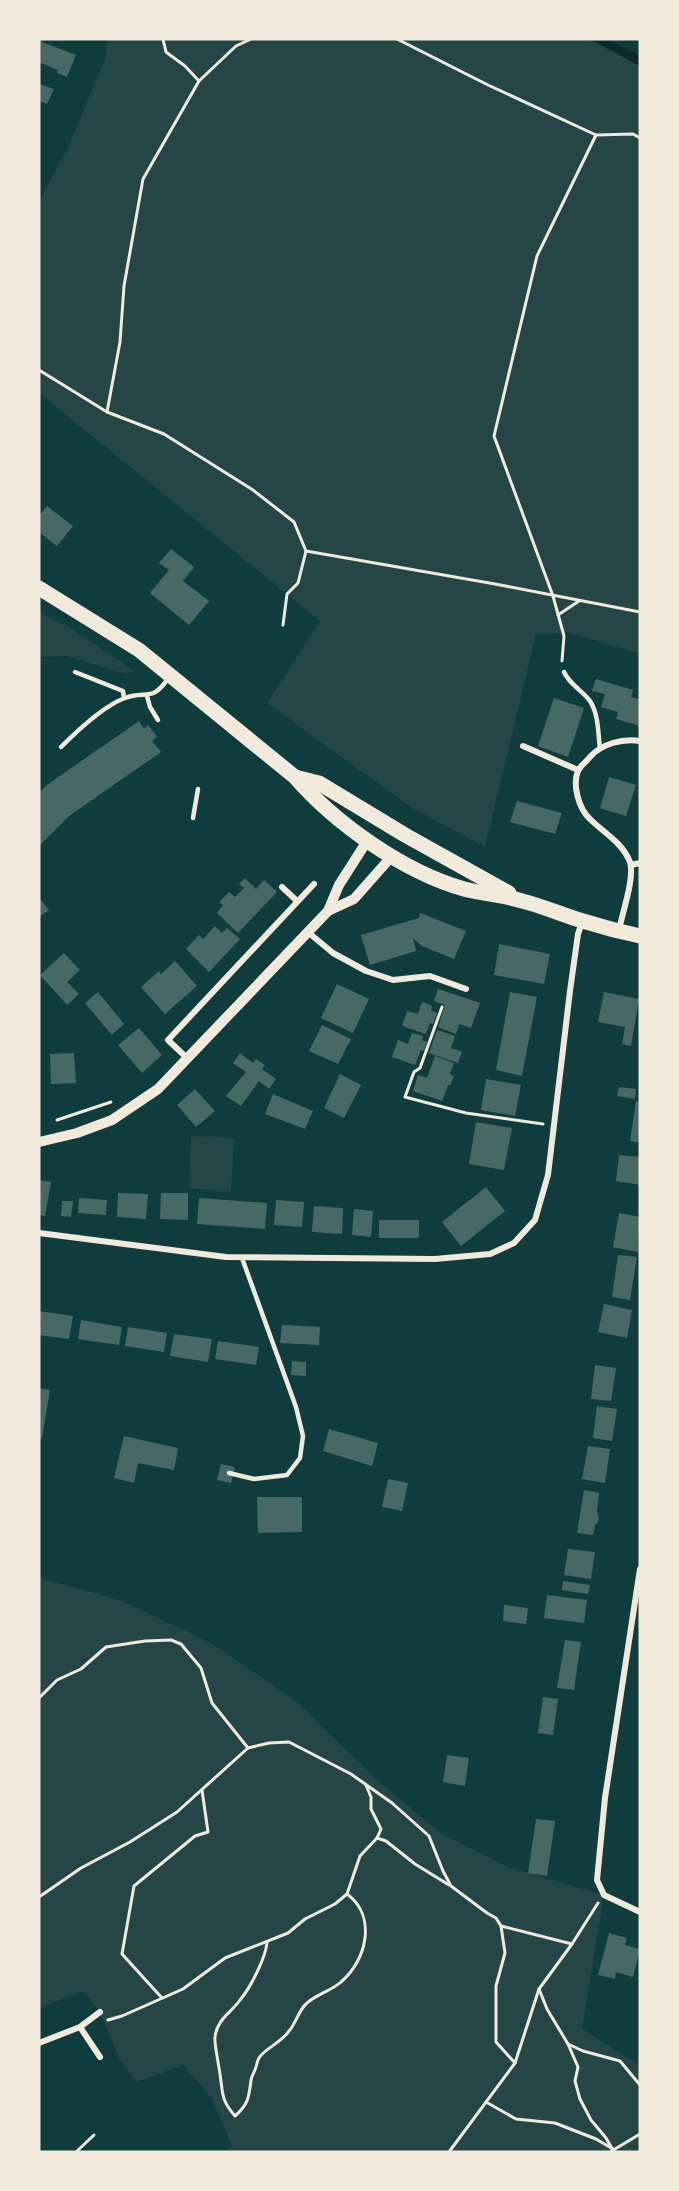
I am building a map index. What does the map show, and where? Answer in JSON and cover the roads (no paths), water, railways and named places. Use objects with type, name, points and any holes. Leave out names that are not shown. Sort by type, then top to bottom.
[{"type":"main road","points":[[39,588],[139,650],[296,777],[314,799],[367,841],[392,856],[463,888],[522,901],[582,921],[640,936]]},
{"type":"main road","points":[[296,777],[319,783],[522,901]]},
{"type":"main road","points":[[367,841],[381,820]]},
{"type":"main road","points":[[392,856],[405,835]]},
{"type":"street","points":[[618,931],[631,865],[622,848],[588,817],[579,800],[576,781],[578,770],[594,752],[610,743],[640,741]]},
{"type":"street","points":[[524,746],[578,770]]},
{"type":"street","points":[[39,1142],[77,1134],[112,1120],[158,1089],[328,911],[339,885],[367,841]]},
{"type":"street","points":[[328,911],[354,899],[392,856]]},
{"type":"street","points":[[631,865],[640,863]]},
{"type":"street","points":[[188,1059],[168,1040],[314,884]]},
{"type":"street","points":[[282,887],[297,901]]},
{"type":"street","points":[[39,1233],[95,1242],[242,1258],[435,1259],[490,1254],[514,1243],[535,1220],[548,1174],[570,991],[582,921]]},
{"type":"street","points":[[309,933],[333,953],[366,971],[393,980],[430,976],[466,989]]},
{"type":"street","points":[[640,1569],[605,1798],[597,1880],[604,1895],[640,1912]]},
{"type":"street","points":[[39,2043],[80,2027],[100,2012]]},
{"type":"street","points":[[80,2027],[100,2057]]},
{"type":"lane","points":[[75,672],[123,691],[124,698]]},
{"type":"lane","points":[[564,672],[568,681],[590,701],[596,716],[600,749]]},
{"type":"lane","points":[[61,747],[91,720],[124,698],[147,696],[161,688],[169,674]]},
{"type":"lane","points":[[147,696],[158,720]]},
{"type":"lane","points":[[193,818],[198,789]]},
{"type":"lane","points":[[229,1473],[254,1479],[287,1475],[300,1458],[303,1436],[296,1407],[242,1258]]}]
